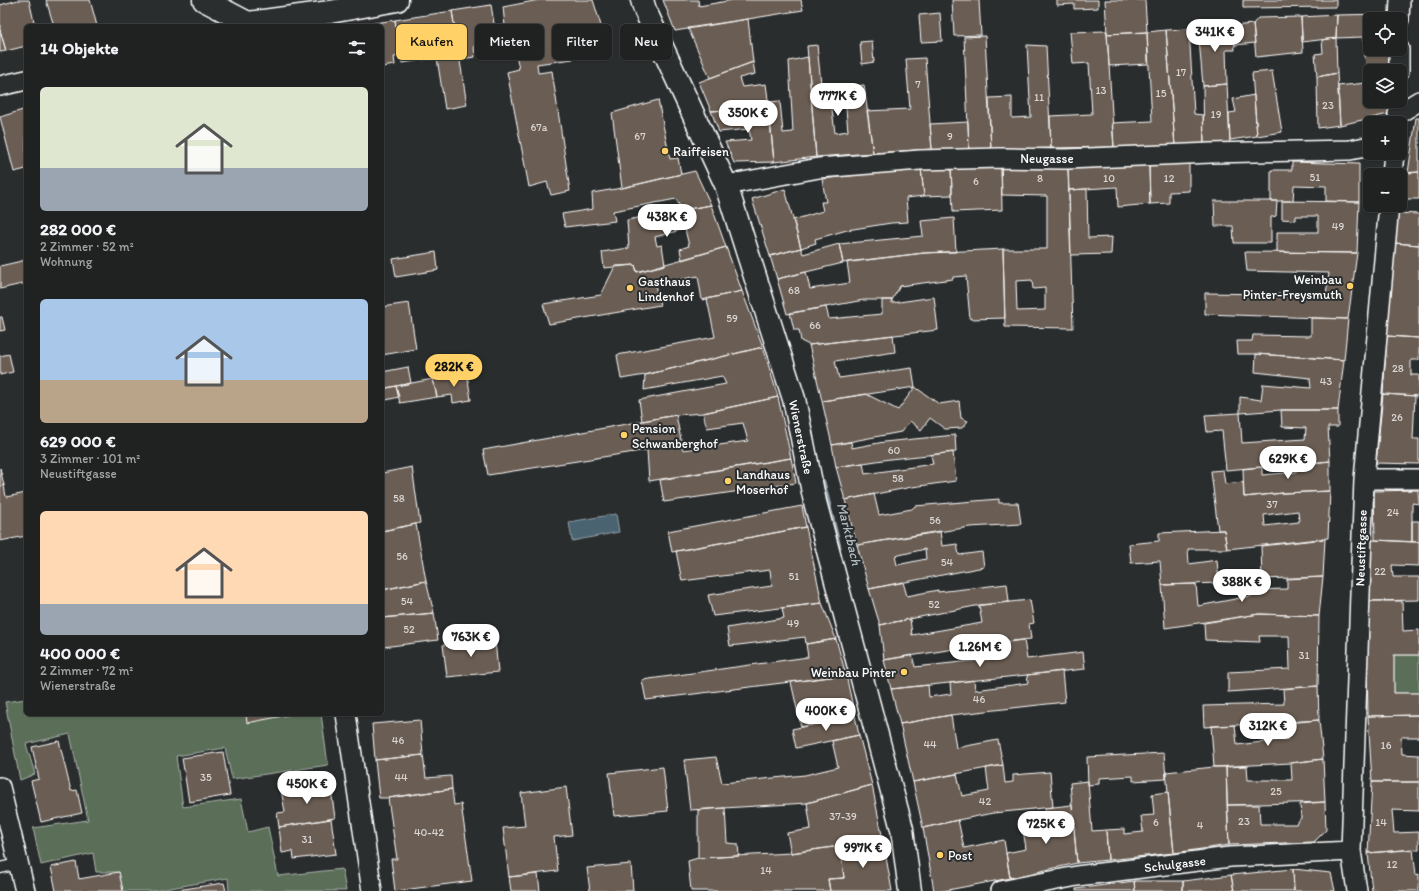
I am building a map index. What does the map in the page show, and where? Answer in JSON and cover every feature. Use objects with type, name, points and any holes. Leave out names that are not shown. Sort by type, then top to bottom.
[{"type":"street","points":[[204,0],[243,24]]},
{"type":"street","points":[[252,24],[397,0]]},
{"type":"street","name":"Wienerstraße","points":[[642,0],[645,10],[726,185],[794,399],[815,502],[902,829],[910,891]]},
{"type":"street","points":[[1399,12],[1400,0]]},
{"type":"street","points":[[0,86],[24,80]]},
{"type":"street","points":[[1398,113],[1419,101]]},
{"type":"street","name":"Neugasse","points":[[726,185],[819,168],[920,160],[1000,158],[1066,159],[1212,153],[1350,150],[1363,147]]},
{"type":"street","name":"Neustiftgasse","points":[[1357,891],[1351,851],[1364,479],[1388,212]]},
{"type":"street","points":[[1364,479],[1419,480]]},
{"type":"street","points":[[346,716],[372,891]]},
{"type":"street","points":[[0,787],[25,891]]},
{"type":"street","name":"Schulgasse","points":[[1001,891],[1077,876],[1230,857],[1351,851]]},
{"type":"lane","points":[[0,868],[18,864]]},
{"type":"green space","points":[[1394,655],[1419,655],[1419,693],[1394,693]]},
{"type":"green space","points":[[24,699],[24,716],[246,716],[248,722],[282,716],[321,716],[328,765],[232,779],[225,748],[176,756],[183,807],[241,799],[248,832],[268,827],[278,876],[342,869],[346,891],[229,891],[228,878],[153,891],[123,891],[119,872],[96,872],[93,853],[41,865],[33,828],[88,820],[70,734],[26,744],[35,774],[20,780],[5,702]]},
{"type":"water","points":[[616,514],[619,532],[572,541],[569,522]]},
{"type":"building","points":[[18,0],[29,0],[35,24],[24,24],[24,46],[6,51],[0,30],[0,5]]},
{"type":"building","points":[[46,0],[90,0],[96,24],[53,24]]},
{"type":"building","points":[[539,0],[593,0],[600,24],[552,24],[552,60],[566,60],[537,64],[538,73],[552,71],[570,191],[551,195],[547,182],[529,187],[507,72],[519,69],[517,60],[544,60],[544,24],[505,24],[503,7]]},
{"type":"building","points":[[663,0],[698,0],[699,6],[733,0],[801,0],[803,10],[675,31]]},
{"type":"building","points":[[952,0],[979,0],[981,35],[954,36]]},
{"type":"building","points":[[1057,0],[1098,0],[1098,8],[1074,9],[1074,4],[1057,5]]},
{"type":"building","points":[[1105,0],[1145,0],[1147,32],[1107,34]]},
{"type":"building","points":[[1243,0],[1336,0],[1336,7],[1243,8]]},
{"type":"building","points":[[491,5],[494,24],[475,24],[475,57],[467,58],[467,24],[454,24],[452,11]]},
{"type":"building","points":[[452,11],[454,24],[396,24],[396,26],[395,20]]},
{"type":"building","points":[[940,13],[942,41],[921,42],[919,15]]},
{"type":"building","points":[[1363,14],[1363,37],[1336,38],[1337,15]]},
{"type":"building","points":[[1337,15],[1336,38],[1302,42],[1301,17]]},
{"type":"building","points":[[1301,17],[1303,52],[1256,57],[1253,24],[1258,18]]},
{"type":"building","points":[[748,19],[753,62],[710,78],[688,28]]},
{"type":"building","points":[[395,20],[395,65],[384,67],[384,24],[368,24]]},
{"type":"building","points":[[1253,24],[1255,43],[1235,45],[1233,26]]},
{"type":"building","points":[[1233,26],[1235,50],[1226,50],[1227,84],[1203,86],[1198,27]]},
{"type":"building","points":[[1189,29],[1194,114],[1203,115],[1204,145],[1175,146],[1166,30]]},
{"type":"building","points":[[0,30],[6,51],[0,52]]},
{"type":"building","points":[[1166,30],[1175,146],[1114,147],[1112,123],[1152,121],[1147,32]]},
{"type":"building","points":[[1107,31],[1114,147],[1051,148],[1050,116],[1092,114],[1089,63],[1073,64],[1070,32]]},
{"type":"building","points":[[1147,32],[1148,64],[1109,66],[1107,34]]},
{"type":"building","points":[[985,36],[991,150],[969,149],[964,37]]},
{"type":"building","points":[[1336,38],[1337,73],[1317,77],[1315,54],[1323,53],[1322,40]]},
{"type":"building","points":[[872,41],[874,62],[862,64],[860,42]]},
{"type":"building","points":[[817,45],[823,103],[831,101],[835,133],[848,131],[844,87],[864,85],[873,153],[816,157],[807,46]]},
{"type":"building","points":[[1027,45],[1046,46],[1051,148],[991,150],[989,98],[1012,97],[1012,118],[1031,117]]},
{"type":"building","points":[[1365,56],[1389,56],[1390,64],[1366,64]]},
{"type":"building","points":[[808,57],[816,157],[774,162],[768,102],[780,101],[783,133],[793,132],[789,61]]},
{"type":"building","points":[[925,58],[932,149],[873,153],[867,111],[910,109],[906,59]]},
{"type":"building","points":[[402,60],[423,60],[402,63]]},
{"type":"building","points":[[437,60],[460,60],[467,105],[445,109]]},
{"type":"building","points":[[753,62],[755,74],[739,78],[742,87],[766,84],[769,107],[711,111],[699,82]]},
{"type":"building","points":[[1272,71],[1282,132],[1257,136],[1252,73]]},
{"type":"building","points":[[1337,73],[1340,125],[1318,128],[1317,77]]},
{"type":"building","points":[[1363,83],[1363,108],[1393,108],[1393,113],[1380,116],[1363,116],[1363,120],[1340,125],[1338,86]]},
{"type":"building","points":[[1227,84],[1230,144],[1204,145],[1203,86]]},
{"type":"building","points":[[1254,95],[1257,136],[1230,140],[1229,113],[1236,112],[1233,99]]},
{"type":"building","points":[[658,100],[670,159],[678,158],[681,174],[622,188],[612,113]]},
{"type":"building","points":[[769,107],[774,162],[734,163],[725,142],[751,140],[749,129],[719,132],[711,111]]},
{"type":"building","points":[[24,110],[24,170],[14,172],[0,117]]},
{"type":"building","points":[[1416,118],[1419,118],[1419,172],[1408,173]]},
{"type":"building","points":[[968,122],[969,149],[932,151],[930,124]]},
{"type":"building","points":[[1292,162],[1359,164],[1359,202],[1326,201],[1326,186],[1294,185],[1293,201],[1271,201],[1271,170],[1292,170]]},
{"type":"building","points":[[1189,163],[1189,191],[1169,192],[1169,203],[1150,204],[1149,165]]},
{"type":"building","points":[[1001,165],[1068,169],[1073,328],[1005,327],[1003,249],[1047,249],[1047,196],[1002,195]],"holes":[[[1032,280],[1033,289],[1045,288],[1045,310],[1017,311],[1016,281]]]},
{"type":"building","points":[[1001,165],[1002,210],[953,212],[951,167]]},
{"type":"building","points":[[1149,165],[1150,204],[1118,207],[1117,187],[1069,190],[1068,169]]},
{"type":"building","points":[[951,167],[952,195],[924,196],[921,168]]},
{"type":"building","points":[[921,168],[924,196],[906,198],[908,222],[891,223],[847,230],[815,239],[816,243],[801,248],[793,220],[823,211],[821,202],[826,202],[822,179]]},
{"type":"building","points":[[695,171],[711,205],[682,210],[676,199],[613,211],[615,221],[565,227],[562,214],[593,209],[592,193],[622,188]]},
{"type":"building","points":[[1419,172],[1419,199],[1407,199],[1407,173]]},
{"type":"building","points":[[785,189],[801,248],[770,256],[752,199]]},
{"type":"building","points":[[1087,189],[1088,238],[1112,237],[1111,254],[1071,255],[1069,190]]},
{"type":"building","points":[[1214,201],[1277,201],[1276,216],[1271,217],[1271,243],[1234,243],[1233,226],[1215,226]]},
{"type":"building","points":[[1282,201],[1359,202],[1357,253],[1277,252],[1277,232],[1318,232],[1318,216],[1296,216],[1296,220],[1282,219]]},
{"type":"building","points":[[711,205],[726,247],[682,260],[680,249],[689,246],[685,229],[655,237],[657,246],[662,245],[665,265],[637,272],[635,265],[604,268],[602,252],[629,248],[627,220]]},
{"type":"building","points":[[1396,213],[1419,214],[1419,245],[1394,243]]},
{"type":"building","points":[[954,218],[956,252],[924,253],[843,263],[839,244],[923,236],[921,221]]},
{"type":"building","points":[[1394,243],[1419,245],[1419,338],[1387,336]]},
{"type":"building","points":[[839,244],[843,263],[777,279],[770,256],[801,248],[803,254]]},
{"type":"building","name":"Gasthaus Lindenhof","points":[[726,247],[742,291],[702,300],[698,276],[655,285],[660,305],[549,324],[543,304],[601,295],[615,266],[635,265],[637,272]]},
{"type":"building","points":[[1003,249],[1005,318],[970,319],[966,276],[900,286],[892,300],[864,300],[787,314],[777,279],[806,272],[810,289],[850,283],[847,262],[924,253]]},
{"type":"building","points":[[436,252],[438,270],[396,277],[393,259]]},
{"type":"building","points":[[1245,252],[1357,253],[1348,319],[1205,314],[1205,293],[1326,295],[1329,273],[1247,271]]},
{"type":"building","points":[[24,260],[24,283],[0,289],[0,266]]},
{"type":"building","points":[[742,291],[763,347],[645,375],[621,379],[617,355],[715,337],[707,299]]},
{"type":"building","points":[[934,297],[938,330],[809,345],[801,341],[799,330],[794,330],[790,313],[826,307],[829,319],[882,314],[882,300],[892,300],[892,303]]},
{"type":"building","points":[[409,303],[416,349],[384,355],[384,307]]},
{"type":"building","points":[[0,317],[2,317],[5,330],[0,331]]},
{"type":"building","points":[[1311,318],[1348,319],[1344,360],[1238,354],[1237,341],[1252,341],[1253,335],[1311,336]]},
{"type":"building","points":[[893,335],[895,352],[835,361],[839,378],[912,368],[915,387],[822,401],[809,345]]},
{"type":"building","points":[[1387,336],[1419,338],[1419,360],[1411,360],[1411,375],[1419,375],[1419,396],[1383,394]]},
{"type":"building","points":[[763,347],[778,397],[703,413],[676,415],[642,421],[639,400],[726,384],[722,376],[644,390],[645,375]]},
{"type":"building","points":[[9,354],[13,372],[0,375],[0,356]]},
{"type":"building","points":[[1256,354],[1344,360],[1338,410],[1281,410],[1240,413],[1240,397],[1261,400],[1263,384],[1311,388],[1310,378],[1255,372]]},
{"type":"building","points":[[408,367],[411,383],[384,389],[384,372]]},
{"type":"building","points":[[467,373],[471,400],[453,403],[452,395],[437,397],[433,379]]},
{"type":"building","points":[[433,379],[437,397],[400,403],[396,386]]},
{"type":"building","points":[[396,386],[399,397],[384,401],[384,389]]},
{"type":"building","points":[[915,387],[939,404],[959,401],[961,418],[968,421],[962,428],[945,429],[930,418],[921,430],[910,421],[901,432],[832,445],[822,401],[866,394],[898,410]]},
{"type":"building","points":[[1383,394],[1415,396],[1413,439],[1419,439],[1419,464],[1376,463]]},
{"type":"building","name":"Pension Schwanberghof","points":[[778,397],[791,458],[649,481],[647,450],[488,475],[483,450],[676,415],[683,450],[748,441],[743,423],[707,428],[703,413]]},
{"type":"building","points":[[1281,410],[1338,410],[1338,427],[1328,427],[1330,461],[1226,470],[1222,431],[1207,432],[1205,415],[1240,413],[1242,443],[1305,439],[1306,428],[1282,427]]},
{"type":"building","points":[[955,435],[956,452],[890,459],[836,467],[832,445],[851,442],[852,448],[884,442]]},
{"type":"building","points":[[953,452],[956,481],[912,487],[845,500],[836,467],[863,463],[865,474],[933,464],[931,455]]},
{"type":"building","name":"Landhaus Moserhof","points":[[791,458],[796,483],[664,502],[660,480]]},
{"type":"building","points":[[1330,461],[1330,491],[1283,493],[1244,497],[1243,469],[1262,467],[1262,475],[1296,472],[1296,465]]},
{"type":"building","points":[[412,467],[420,523],[384,531],[384,473]]},
{"type":"building","points":[[0,468],[4,485],[0,486]]},
{"type":"building","points":[[1223,470],[1225,484],[1243,482],[1244,497],[1283,493],[1330,491],[1328,538],[1227,549],[1224,530],[1218,530],[1211,471]],"holes":[[[1298,511],[1299,522],[1265,526],[1264,515]]]},
{"type":"building","points":[[4,485],[6,497],[24,493],[24,536],[0,541],[0,486]]},
{"type":"building","points":[[1418,490],[1419,504],[1412,503],[1412,542],[1375,540],[1374,491]]},
{"type":"building","points":[[874,494],[879,515],[912,509],[915,506],[999,499],[999,503],[1018,503],[1021,524],[970,527],[857,545],[845,500]]},
{"type":"building","name":"Landhaus Moserhof","points":[[802,506],[806,527],[672,552],[668,531]]},
{"type":"building","points":[[1412,521],[1419,521],[1419,542],[1412,542]]},
{"type":"building","points":[[416,524],[426,581],[384,590],[384,531]]},
{"type":"building","points":[[806,527],[822,603],[713,616],[708,595],[772,586],[770,570],[682,581],[676,551]]},
{"type":"building","points":[[1224,530],[1227,549],[1188,549],[1189,564],[1217,560],[1219,583],[1162,585],[1160,561],[1131,563],[1129,544],[1159,541],[1159,533]]},
{"type":"building","points":[[940,531],[942,546],[957,544],[959,555],[982,552],[984,567],[869,589],[857,545]],"holes":[[[925,549],[926,559],[897,565],[895,556]]]},
{"type":"building","points":[[1325,539],[1323,577],[1262,579],[1261,546]]},
{"type":"building","points":[[1368,541],[1419,542],[1419,566],[1392,565],[1393,577],[1419,577],[1419,600],[1366,601]]},
{"type":"building","points":[[1323,577],[1319,616],[1259,614],[1165,628],[1162,585],[1196,584],[1198,606],[1251,596],[1250,590],[1287,589],[1287,579]]},
{"type":"building","points":[[426,581],[434,613],[384,618],[384,590]]},
{"type":"building","points":[[903,582],[907,596],[938,590],[938,592],[1007,584],[1009,602],[975,606],[880,625],[869,589]]},
{"type":"building","points":[[1030,600],[1034,623],[1029,624],[1031,639],[986,644],[884,660],[880,625],[910,619],[912,635],[982,623],[979,605]]},
{"type":"building","points":[[1366,601],[1402,601],[1403,631],[1419,630],[1419,655],[1394,655],[1394,693],[1419,693],[1419,715],[1368,716]]},
{"type":"building","points":[[822,603],[836,639],[806,644],[805,637],[730,646],[727,628],[784,618],[782,608]]},
{"type":"building","points":[[434,613],[438,640],[384,647],[384,618]]},
{"type":"building","points":[[1259,614],[1319,616],[1318,686],[1228,692],[1228,672],[1290,669],[1289,636],[1259,636],[1260,642],[1205,640],[1204,623]]},
{"type":"building","points":[[836,639],[846,675],[646,700],[642,680],[808,657],[806,644]]},
{"type":"building","points":[[495,640],[498,672],[447,677],[443,645]]},
{"type":"building","points":[[1024,640],[1027,659],[1083,652],[1085,669],[891,689],[884,660],[912,655],[915,667],[999,658],[997,643]]},
{"type":"building","points":[[1062,671],[1065,702],[951,715],[900,724],[891,689],[928,685],[929,697],[951,694],[950,683],[974,680],[975,690],[1028,683],[1027,675]]},
{"type":"building","points":[[846,675],[855,716],[801,727],[791,682]]},
{"type":"building","points":[[1318,686],[1319,720],[1204,727],[1203,706],[1284,704],[1283,689]]},
{"type":"building","points":[[951,715],[956,748],[998,740],[1003,765],[913,782],[900,724]]},
{"type":"building","points":[[1419,715],[1419,737],[1401,737],[1402,754],[1419,755],[1419,782],[1372,782],[1368,716]]},
{"type":"building","points":[[246,716],[283,716],[247,723]]},
{"type":"building","points":[[855,716],[859,735],[796,748],[792,729]]},
{"type":"building","points":[[420,720],[423,755],[375,760],[372,724]]},
{"type":"building","points":[[1319,720],[1323,759],[1291,763],[1214,767],[1211,726],[1235,725],[1237,745],[1288,739],[1287,723]]},
{"type":"building","points":[[859,735],[872,785],[807,803],[690,810],[684,760],[716,757],[722,783],[805,775],[838,767],[832,741]]},
{"type":"building","points":[[59,741],[71,791],[77,790],[82,813],[41,822],[31,781],[39,779],[32,747]]},
{"type":"building","points":[[223,752],[230,795],[189,802],[182,758]]},
{"type":"building","points":[[1164,753],[1166,779],[1133,781],[1133,776],[1099,778],[1099,784],[1088,785],[1087,757]]},
{"type":"building","points":[[423,755],[426,778],[451,776],[452,789],[379,798],[375,760]]},
{"type":"building","points":[[1323,759],[1325,802],[1227,805],[1226,767],[1247,766],[1248,780],[1292,780],[1291,763]]},
{"type":"building","points":[[1003,765],[1005,783],[1013,782],[1013,775],[1050,772],[1053,807],[993,813],[923,828],[913,782],[957,774],[962,796],[989,791],[986,768]]},
{"type":"building","points":[[663,767],[668,811],[614,816],[609,773]]},
{"type":"building","points":[[1226,767],[1229,845],[1174,853],[1166,772]]},
{"type":"building","points":[[1088,781],[1092,831],[1106,830],[1108,860],[1077,863],[1070,783]]},
{"type":"building","points":[[330,782],[335,818],[279,827],[277,813],[285,812],[281,789]]},
{"type":"building","points":[[1372,782],[1419,782],[1419,811],[1392,810],[1394,833],[1419,832],[1419,849],[1368,853]]},
{"type":"building","points":[[872,785],[883,840],[791,853],[787,833],[811,829],[807,803]]},
{"type":"building","points":[[566,787],[572,835],[554,837],[558,871],[509,877],[503,828],[525,826],[521,793]]},
{"type":"building","points":[[452,789],[454,805],[461,804],[472,881],[395,891],[391,859],[397,859],[388,798]]},
{"type":"building","points":[[1168,792],[1174,853],[1108,860],[1106,830],[1124,829],[1124,834],[1143,832],[1141,816],[1154,815],[1152,794]]},
{"type":"building","points":[[1325,802],[1326,830],[1314,842],[1229,845],[1227,805],[1259,805],[1260,824],[1296,824],[1301,818],[1300,804]]},
{"type":"building","points":[[1072,805],[1077,863],[1010,878],[1006,853],[1026,849],[1023,829],[1045,826],[1045,808]]},
{"type":"building","points":[[725,808],[727,843],[738,844],[739,856],[698,858],[698,810]]},
{"type":"building","points":[[331,819],[336,854],[294,859],[293,851],[282,853],[279,827]]},
{"type":"building","points":[[958,820],[964,848],[1004,840],[1010,878],[943,891],[934,891],[923,828]]},
{"type":"building","points":[[883,840],[892,891],[830,891],[828,879],[844,878],[840,846]]},
{"type":"building","points":[[840,846],[844,878],[828,879],[830,891],[691,891],[688,861],[698,858],[791,853]]},
{"type":"building","points":[[1413,849],[1416,875],[1419,874],[1419,891],[1372,891],[1368,853]]},
{"type":"building","points":[[76,862],[79,879],[119,872],[123,891],[56,891],[51,867]]},
{"type":"building","points":[[631,864],[633,891],[590,891],[587,868]]},
{"type":"building","points":[[1293,869],[1331,873],[1335,891],[1294,891]]},
{"type":"building","points":[[1293,869],[1294,891],[1234,891],[1231,875]]},
{"type":"building","points":[[538,874],[540,891],[511,891],[509,877]]},
{"type":"building","points":[[1231,875],[1234,891],[1183,891],[1183,881]]},
{"type":"building","points":[[1134,881],[1183,881],[1183,891],[1135,891]]},
{"type":"building","points":[[1134,881],[1135,891],[1076,891],[1076,889]]},
{"type":"building","points":[[224,883],[226,891],[170,891]]},
{"type":"waterway","name":"Marktbach","points":[[822,482],[838,547]]},
{"type":"place","name":"Raiffeisen","points":[[665,151]]},
{"type":"place","name":"Weinbau Pinter-Freysmuth","points":[[1350,286]]},
{"type":"place","name":"Gasthaus Lindenhof","points":[[630,288]]},
{"type":"place","name":"Pension Schwanberghof","points":[[624,435]]},
{"type":"place","name":"Landhaus Moserhof","points":[[728,481]]},
{"type":"place","name":"Weinbau Pinter","points":[[904,672]]},
{"type":"place","name":"Post","points":[[940,855]]}]
